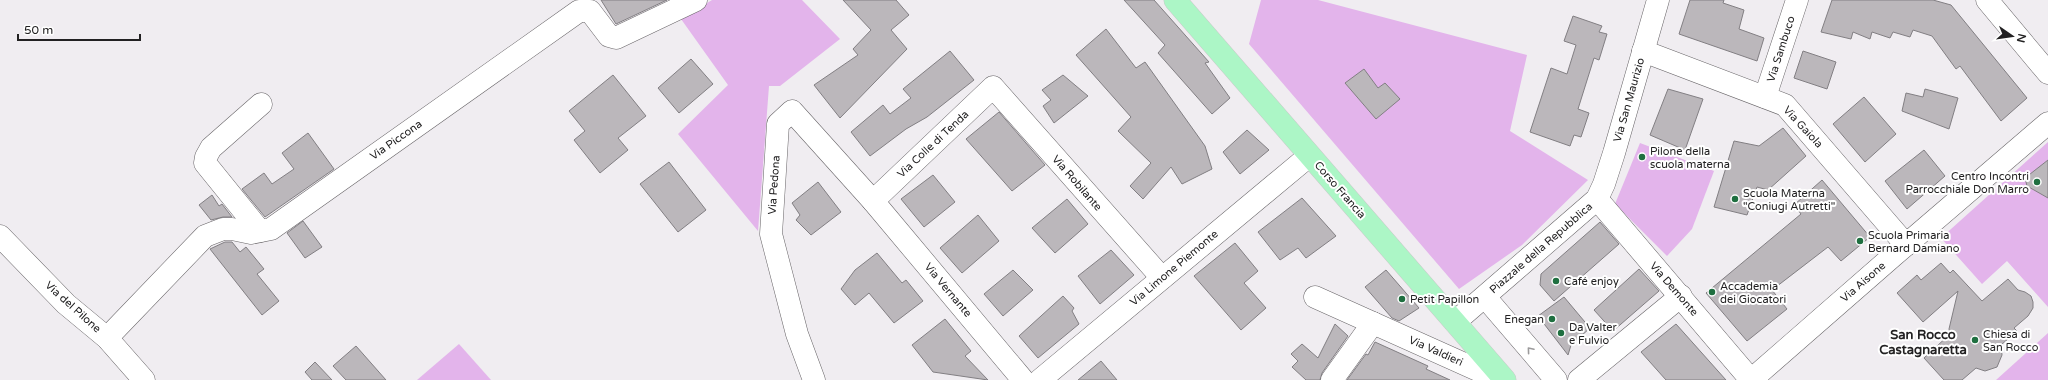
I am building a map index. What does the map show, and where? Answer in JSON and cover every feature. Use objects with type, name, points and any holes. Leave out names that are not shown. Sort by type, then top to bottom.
[{"type":"main road","name":"Corso Francia","points":[[1175,0],[1505,380]]},
{"type":"street","name":"Via Piccona","points":[[106,338],[205,236],[223,229],[232,229],[251,233],[271,229],[579,11],[590,11],[609,36],[616,38],[696,0]]},
{"type":"street","name":"Via San Maurizio","points":[[1597,199],[1612,160],[1642,51],[1658,0]]},
{"type":"street","name":"Via Sambuco","points":[[1765,97],[1797,0]]},
{"type":"street","points":[[1987,0],[2048,73]]},
{"type":"street","name":"Via Gaiola","points":[[1642,51],[1785,105],[1906,245]]},
{"type":"street","name":"Via Colle di Tenda","points":[[873,200],[993,87]]},
{"type":"street","name":"Via Robilante","points":[[993,87],[1162,278]]},
{"type":"street","points":[[260,231],[205,163],[206,157],[211,148],[261,104]]},
{"type":"street","name":"Via Pedona","points":[[814,380],[797,334],[771,234],[778,124],[792,111],[873,200]]},
{"type":"street","name":"Via Aisone","points":[[1751,380],[2048,124]]},
{"type":"street","name":"Via Limone Piemonte","points":[[1040,380],[1309,156]]},
{"type":"street","name":"Via Demonte","points":[[1597,199],[1751,380]]},
{"type":"street","name":"Piazzale della Repubblica","points":[[1455,322],[1597,199]]},
{"type":"street","name":"Via Vernante","points":[[873,200],[1023,380]]},
{"type":"street","name":"Via del Pilone","points":[[0,236],[66,304],[106,338],[144,380]]},
{"type":"street","points":[[1579,380],[1681,296]]},
{"type":"street","name":"Via Valdieri","points":[[1315,297],[1500,380]]},
{"type":"street","name":"Piazzale della Repubblica","points":[[1485,297],[1556,380]]},
{"type":"street","points":[[1332,380],[1373,323]]},
{"type":"shaded area","points":[[712,0],[802,0],[840,39],[780,86],[769,86],[758,231],[678,134],[728,85],[681,19]]},
{"type":"shaded area","points":[[1261,0],[1318,0],[1527,55],[1510,131],[1588,180],[1522,245],[1459,289],[1249,44]]},
{"type":"shaded area","points":[[2048,142],[2048,307],[2007,261],[1982,284],[1941,238]]},
{"type":"shaded area","points":[[1640,143],[1714,171],[1692,229],[1667,256],[1615,204]]},
{"type":"shaded area","points":[[2048,333],[2048,380],[1996,380]]},
{"type":"shaded area","points":[[459,344],[491,380],[417,380]]},
{"type":"building","points":[[601,0],[667,0],[616,24]]},
{"type":"building","points":[[843,0],[896,0],[909,15],[891,30],[907,49],[840,118],[814,85],[858,55],[853,49],[871,30]]},
{"type":"building","points":[[1124,0],[1154,0],[1209,62],[1205,63],[1230,98],[1212,114],[1158,53],[1165,45]]},
{"type":"building","points":[[1690,0],[1724,0],[1723,3],[1744,10],[1739,29],[1764,38],[1757,61],[1679,34]]},
{"type":"building","points":[[1832,0],[1933,0],[1951,5],[2027,98],[2001,121],[1960,66],[1956,69],[1932,36],[1913,30],[1910,37],[1893,32],[1890,38],[1872,32],[1870,39],[1853,32],[1851,39],[1821,32]]},
{"type":"building","points":[[1573,16],[1602,26],[1599,32],[1607,34],[1599,60],[1594,58],[1578,109],[1589,113],[1581,137],[1574,135],[1570,146],[1530,132],[1551,68],[1567,74],[1576,45],[1564,41]]},
{"type":"building","points":[[1106,29],[1136,68],[1145,62],[1205,146],[1212,169],[1182,184],[1171,167],[1143,199],[1130,186],[1151,163],[1118,131],[1131,117],[1076,55]]},
{"type":"building","points":[[950,51],[974,80],[927,117],[906,129],[870,156],[851,132],[883,105],[890,114],[911,98],[903,89]]},
{"type":"building","points":[[1803,51],[1836,62],[1827,89],[1794,78]]},
{"type":"building","points":[[691,59],[713,84],[679,113],[658,88]]},
{"type":"building","points":[[1364,69],[1378,88],[1385,83],[1400,99],[1376,119],[1345,83]]},
{"type":"building","points":[[613,75],[646,116],[618,138],[628,150],[600,173],[574,140],[585,131],[569,111]]},
{"type":"building","points":[[1063,75],[1088,96],[1054,123],[1043,106],[1051,100],[1042,90]]},
{"type":"building","points":[[1668,89],[1703,99],[1685,150],[1650,135]]},
{"type":"building","points":[[1925,89],[1958,98],[1949,129],[1902,111],[1906,93],[1923,97]]},
{"type":"building","points":[[1864,97],[1896,134],[1865,162],[1833,124]]},
{"type":"building","points":[[999,112],[1045,165],[1012,191],[966,139]]},
{"type":"building","points":[[1783,128],[1806,156],[1768,190],[1757,187],[1747,215],[1714,207],[1734,141],[1759,146]]},
{"type":"building","points":[[1247,130],[1269,150],[1240,174],[1223,152]]},
{"type":"building","points":[[308,133],[334,169],[265,217],[242,189],[264,173],[272,184],[294,169],[282,153]]},
{"type":"building","points":[[1924,150],[1945,176],[1907,209],[1885,181]]},
{"type":"building","name":"Centro Incontri Parrocchiale Don Marro","points":[[2048,160],[2048,198],[2027,186],[2025,178]]},
{"type":"building","points":[[669,162],[706,210],[678,232],[640,184]]},
{"type":"building","points":[[933,175],[955,202],[924,227],[901,199]]},
{"type":"building","points":[[1822,180],[1870,237],[1841,261],[1828,247],[1772,290],[1787,309],[1747,341],[1706,293],[1801,214],[1794,205]]},
{"type":"building","points":[[818,182],[841,212],[811,235],[796,220],[800,215],[792,203]]},
{"type":"building","points":[[212,195],[219,206],[222,204],[232,217],[223,217],[211,220],[199,205]]},
{"type":"building","points":[[1302,198],[1336,236],[1306,258],[1298,248],[1280,260],[1258,232]]},
{"type":"building","points":[[1067,199],[1088,224],[1055,253],[1032,228]]},
{"type":"building","points":[[978,215],[999,241],[962,273],[940,248]]},
{"type":"building","points":[[303,221],[322,247],[305,258],[287,233]]},
{"type":"building","points":[[1600,222],[1619,244],[1554,301],[1540,285],[1541,274]]},
{"type":"building","points":[[225,242],[232,242],[240,252],[246,247],[264,269],[257,274],[279,301],[262,315],[210,249]]},
{"type":"building","points":[[1235,243],[1258,271],[1244,283],[1266,308],[1241,330],[1194,276]]},
{"type":"building","points":[[1111,250],[1134,275],[1100,304],[1078,276]]},
{"type":"building","points":[[877,253],[902,283],[906,280],[923,301],[894,323],[869,293],[855,305],[841,289],[855,270]]},
{"type":"building","name":"Chiesa di San Rocco","points":[[1941,263],[1950,273],[1953,270],[1982,301],[2008,279],[2018,290],[2031,296],[2033,302],[2033,308],[2028,316],[2014,328],[2017,331],[2001,345],[2002,355],[1997,367],[1985,371],[1976,368],[1962,380],[1944,380],[1924,358],[1950,334],[1949,329],[1958,291],[1923,322],[1897,293],[1917,275],[1921,280]]},
{"type":"building","points":[[1639,269],[1659,291],[1613,331],[1594,310]]},
{"type":"building","points":[[1013,270],[1033,290],[1003,316],[984,294]]},
{"type":"building","points":[[1386,270],[1419,308],[1399,321],[1392,318],[1365,287]]},
{"type":"building","points":[[1063,296],[1074,308],[1072,311],[1079,324],[1038,358],[1019,336]]},
{"type":"building","points":[[1564,297],[1590,328],[1571,345],[1568,355],[1538,316]]},
{"type":"building","points":[[945,319],[971,351],[965,356],[988,380],[933,372],[912,345]]},
{"type":"building","points":[[1335,324],[1348,336],[1322,373],[1320,380],[1306,380],[1292,367],[1298,361],[1291,354],[1302,344],[1318,358]]},
{"type":"building","points":[[1676,324],[1726,380],[1666,380],[1641,352]]},
{"type":"building","points":[[1375,342],[1428,366],[1426,369],[1450,380],[1347,380],[1366,354],[1368,355]]},
{"type":"building","points":[[356,346],[386,380],[346,380],[333,366]]},
{"type":"building","points":[[1101,361],[1117,380],[1078,380]]},
{"type":"building","points":[[315,362],[332,380],[312,380],[305,372]]},
{"type":"place","name":"Pilone della scuola materna","points":[[1642,157]]},
{"type":"place","name":"Centro Incontri Parrocchiale Don Marro","points":[[2037,182]]},
{"type":"place","name":"Scuola Materna \"Coniugi Autretti\"","points":[[1735,199]]},
{"type":"place","name":"Scuola Primaria Bernard Damiano","points":[[1860,241]]},
{"type":"place","name":"Café enjoy","points":[[1556,281]]},
{"type":"place","name":"Accademia dei Giocatori","points":[[1712,292]]},
{"type":"place","name":"Petit Papillon","points":[[1402,299]]},
{"type":"place","name":"Enegan","points":[[1552,319]]},
{"type":"place","name":"Da Valter e Fulvio","points":[[1561,333]]},
{"type":"place","name":"Chiesa di San Rocco","points":[[1975,340]]},
{"type":"district","name":"San Rocco Castagnaretta","points":[[1923,342]]}]
